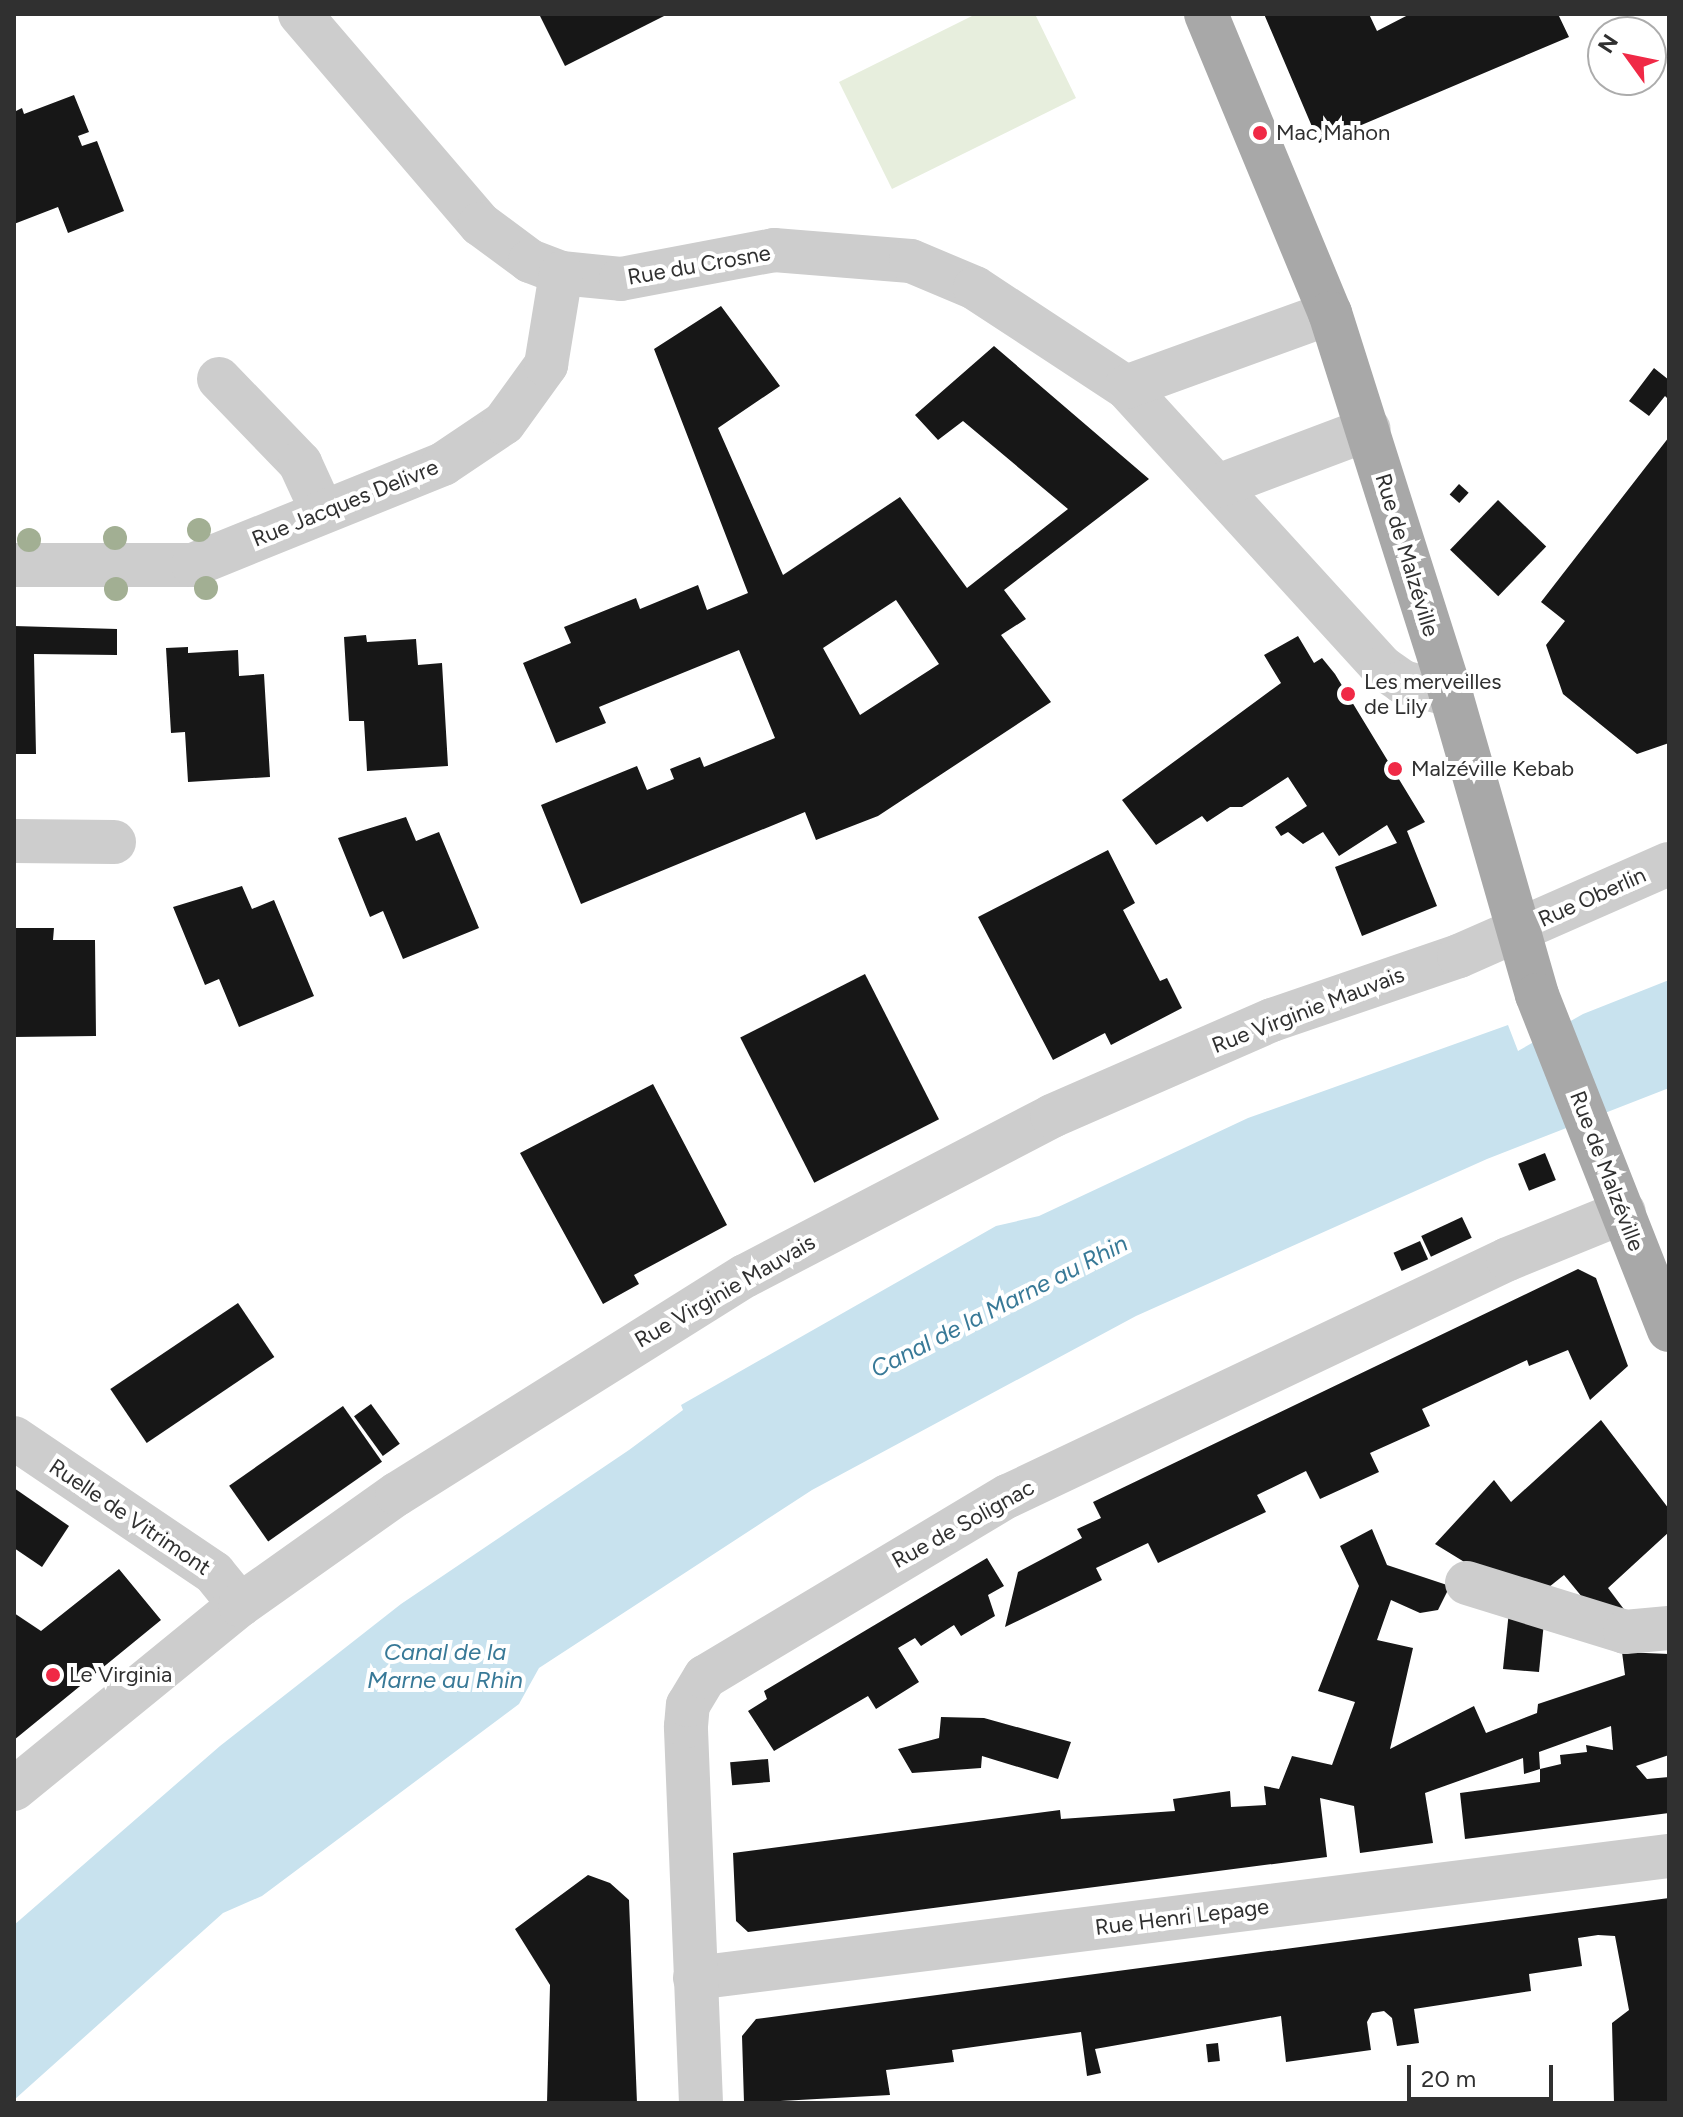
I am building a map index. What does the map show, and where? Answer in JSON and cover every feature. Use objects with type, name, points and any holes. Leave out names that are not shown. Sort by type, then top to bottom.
[{"type":"main road","name":"Rue de Malzéville","points":[[1206,14],[1330,313],[1451,695],[1516,931],[1550,1028],[1669,1330]]},
{"type":"street","name":"Rue du Crosne","points":[[300,14],[480,224],[504,247],[561,273],[621,279],[774,250],[911,261],[975,288],[1126,387],[1383,668],[1403,682],[1451,695]]},
{"type":"street","name":"Rue Jacques Delivre","points":[[14,565],[193,565],[443,464],[504,423],[546,365],[561,273]]},
{"type":"street","points":[[1126,387],[1330,313]]},
{"type":"street","points":[[219,379],[300,463],[322,511]]},
{"type":"street","points":[[1218,486],[1369,429]]},
{"type":"street","points":[[14,841],[114,842]]},
{"type":"street","name":"Rue Oberlin","points":[[1516,931],[1669,864]]},
{"type":"street","name":"Rue Virginie Mauvais","points":[[14,1789],[240,1605],[507,1420],[869,1209],[1039,1122],[1258,1026],[1516,931]]},
{"type":"street","name":"Rue de Solignac","points":[[701,2103],[686,1726],[688,1705],[705,1677],[1008,1496],[1494,1266],[1624,1212]]},
{"type":"street","name":"Ruelle de Vitrimont","points":[[14,1438],[214,1573],[240,1605]]},
{"type":"street","points":[[1467,1583],[1625,1632],[1669,1628]]},
{"type":"street","name":"Rue Henri Lepage","points":[[695,1978],[1669,1856]]},
{"type":"green space","points":[[976,14],[1035,14],[1076,98],[892,189],[839,82]]},
{"type":"water","name":"Canal de la Marne au Rhin","points":[[1669,980],[1669,1088],[1487,1159],[1136,1316],[812,1490],[539,1668],[519,1704],[262,1896],[223,1913],[14,2100],[14,1925],[220,1746],[401,1604],[629,1450],[683,1410],[681,1405],[996,1226],[1039,1216],[1248,1118],[1508,1025],[1518,1051],[1583,1014]]},
{"type":"building","points":[[539,14],[668,14],[565,66]]},
{"type":"building","points":[[1264,14],[1369,14],[1377,31],[1410,14],[1558,14],[1569,37],[1319,143]]},
{"type":"building","points":[[74,95],[89,132],[78,136],[82,146],[97,141],[124,211],[68,233],[58,207],[14,224],[14,112],[22,108],[24,114]]},
{"type":"building","points":[[721,306],[780,386],[718,428],[783,575],[900,497],[967,588],[1068,509],[963,421],[938,440],[915,415],[994,346],[1149,479],[1004,590],[1026,619],[1001,635],[1051,702],[878,816],[816,840],[805,812],[581,904],[541,805],[637,766],[647,790],[674,779],[670,769],[700,757],[704,767],[775,738],[739,650],[599,707],[606,723],[556,743],[523,663],[571,643],[564,627],[636,598],[640,609],[698,585],[707,610],[748,593],[654,349]],"holes":[[[896,600],[939,664],[860,715],[823,648]]]},
{"type":"building","points":[[1654,368],[1669,380],[1669,400],[1665,396],[1649,416],[1629,401]]},
{"type":"building","points":[[1669,437],[1669,743],[1637,754],[1563,694],[1546,645],[1565,621],[1541,602]]},
{"type":"building","points":[[1459,484],[1469,493],[1459,503],[1450,494]]},
{"type":"building","points":[[1498,500],[1546,547],[1498,596],[1450,550]]},
{"type":"building","points":[[14,626],[117,629],[117,655],[34,654],[36,754],[14,754]]},
{"type":"building","points":[[366,635],[367,642],[416,639],[418,665],[442,663],[448,766],[367,771],[364,721],[349,721],[344,637]]},
{"type":"building","points":[[1298,636],[1314,663],[1322,658],[1335,674],[1425,822],[1407,831],[1437,906],[1362,936],[1335,867],[1397,843],[1387,825],[1339,856],[1323,832],[1303,844],[1288,832],[1281,836],[1275,827],[1307,806],[1288,777],[1242,807],[1230,807],[1207,822],[1202,816],[1156,845],[1122,800],[1281,683],[1264,655]]},
{"type":"building","points":[[188,647],[188,653],[238,650],[239,676],[264,674],[270,777],[188,782],[185,732],[171,733],[166,648]]},
{"type":"building","points":[[406,817],[416,841],[439,832],[479,928],[403,959],[383,911],[370,917],[338,838]]},
{"type":"building","points":[[1108,850],[1135,903],[1123,910],[1160,981],[1167,978],[1182,1008],[1111,1045],[1105,1033],[1053,1060],[978,917]]},
{"type":"building","points":[[242,886],[252,909],[274,900],[314,996],[239,1027],[219,979],[205,985],[173,907]]},
{"type":"building","points":[[14,928],[54,928],[53,940],[95,940],[96,1036],[14,1037]]},
{"type":"building","points":[[865,974],[939,1119],[814,1183],[740,1038]]},
{"type":"building","points":[[653,1084],[727,1225],[634,1275],[639,1284],[603,1304],[520,1153]]},
{"type":"building","points":[[1545,1153],[1556,1180],[1529,1191],[1518,1164]]},
{"type":"building","points":[[1462,1217],[1472,1238],[1431,1257],[1421,1236]]},
{"type":"building","points":[[1420,1241],[1428,1259],[1402,1271],[1394,1253]]},
{"type":"building","points":[[1578,1269],[1596,1278],[1628,1366],[1590,1400],[1568,1350],[1529,1366],[1527,1360],[1422,1409],[1430,1426],[1370,1453],[1379,1472],[1320,1499],[1306,1471],[1257,1495],[1266,1512],[1158,1563],[1148,1543],[1096,1568],[1102,1580],[1005,1627],[1018,1572],[1082,1538],[1077,1529],[1101,1518],[1093,1502]]},
{"type":"building","points":[[238,1303],[274,1357],[147,1443],[110,1389]]},
{"type":"building","points":[[371,1404],[400,1444],[383,1456],[354,1416]]},
{"type":"building","points":[[343,1406],[382,1462],[268,1541],[229,1486]]},
{"type":"building","points":[[1601,1420],[1669,1509],[1669,1532],[1608,1588],[1629,1616],[1587,1603],[1564,1575],[1544,1591],[1466,1563],[1435,1544],[1494,1480],[1511,1502]]},
{"type":"building","points":[[14,1488],[69,1526],[42,1567],[14,1548]]},
{"type":"building","points":[[1372,1529],[1387,1565],[1450,1586],[1438,1610],[1420,1613],[1391,1600],[1377,1640],[1413,1648],[1390,1749],[1474,1706],[1486,1733],[1537,1713],[1538,1704],[1625,1675],[1622,1652],[1669,1654],[1669,1755],[1636,1766],[1647,1779],[1669,1777],[1669,1813],[1465,1839],[1460,1793],[1540,1782],[1540,1769],[1524,1774],[1523,1758],[1425,1793],[1433,1843],[1360,1853],[1354,1806],[1320,1798],[1327,1857],[748,1932],[736,1921],[733,1853],[1060,1810],[1061,1819],[1175,1811],[1173,1799],[1230,1791],[1231,1807],[1266,1805],[1264,1786],[1279,1789],[1292,1756],[1332,1765],[1355,1702],[1318,1691],[1359,1586],[1340,1546]],"holes":[[[1611,1726],[1613,1750],[1586,1745],[1587,1752],[1560,1755],[1561,1764],[1540,1769],[1539,1752]]]},
{"type":"building","points":[[987,1558],[1004,1586],[988,1595],[995,1616],[961,1636],[954,1625],[921,1646],[915,1638],[898,1648],[919,1682],[876,1709],[868,1696],[774,1751],[748,1711],[767,1699],[764,1691]]},
{"type":"building","points":[[119,1569],[161,1620],[14,1740],[14,1613],[41,1631]]},
{"type":"building","points":[[1509,1611],[1544,1622],[1539,1672],[1503,1669]]},
{"type":"building","points":[[941,1717],[984,1718],[1071,1742],[1058,1779],[982,1756],[981,1768],[912,1773],[898,1749],[939,1738]]},
{"type":"building","points":[[768,1759],[770,1782],[732,1785],[730,1762]]},
{"type":"building","points":[[588,1875],[610,1883],[629,1900],[637,2103],[547,2103],[550,1985],[515,1929]]},
{"type":"building","points":[[1669,1898],[1669,2103],[1614,2103],[1612,2023],[1629,2010],[1615,1936],[1598,1935],[1578,1938],[1582,1966],[1529,1974],[1531,1991],[1414,2009],[1419,2043],[1397,2046],[1392,2018],[1384,2011],[1372,2013],[1367,2022],[1371,2050],[1286,2062],[1281,2016],[1095,2049],[1101,2073],[1087,2076],[1081,2032],[952,2050],[954,2062],[886,2070],[890,2095],[744,2103],[742,2036],[756,2019]]},
{"type":"building","points":[[1218,2043],[1220,2061],[1208,2062],[1206,2044]]},
{"type":"place","name":"Mac Mahon","points":[[1260,133]]},
{"type":"place","name":"Les merveilles de Lily","points":[[1348,694]]},
{"type":"place","name":"Malzéville Kebab","points":[[1395,769]]},
{"type":"place","name":"Le Virginia","points":[[53,1675]]}]
